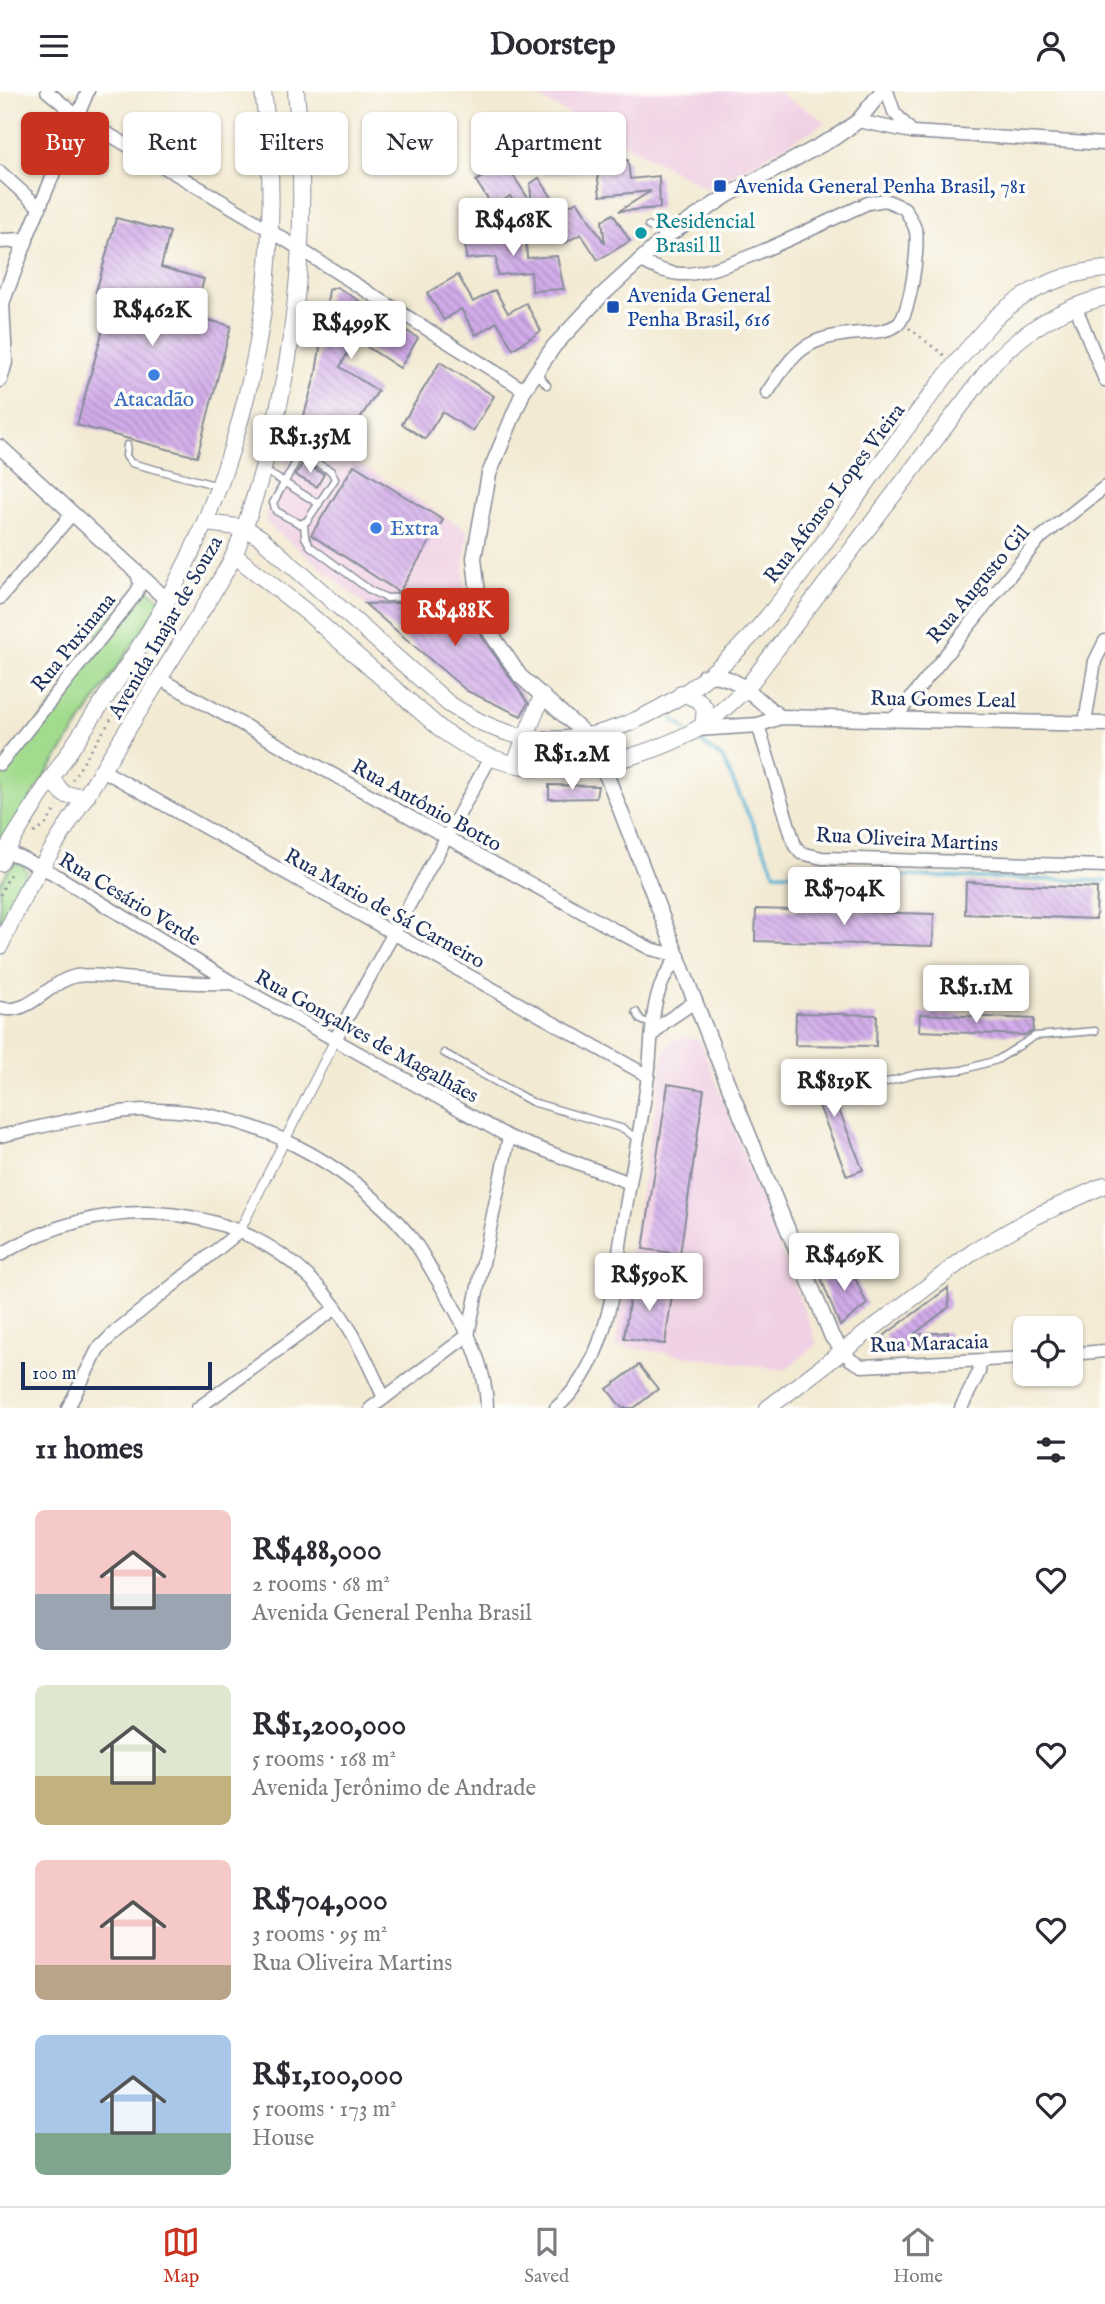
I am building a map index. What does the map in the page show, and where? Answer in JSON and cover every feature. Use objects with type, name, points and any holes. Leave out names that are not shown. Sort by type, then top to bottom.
[{"type":"main road","name":"Avenida Inajar de Souza","points":[[5,858],[51,779],[140,646],[206,523],[219,486],[244,411],[266,279],[272,168],[263,91]]},
{"type":"main road","name":"Avenida Inajar de Souza","points":[[0,946],[41,868],[104,771],[234,555],[245,528],[287,378],[302,251],[296,91]]},
{"type":"main road","name":"Rua Afonso Lopes Vieira","points":[[245,528],[261,538],[449,704],[472,719],[525,736],[564,738],[638,719],[682,694],[728,658],[773,610],[956,365],[978,337],[1011,304],[1060,279],[1105,269]]},
{"type":"main road","points":[[234,555],[289,597],[443,731],[490,758],[514,763],[600,764],[646,753],[700,727],[746,689],[986,371],[1030,329],[1075,305],[1105,297]]},
{"type":"main road","points":[[206,523],[245,528]]},
{"type":"main road","points":[[371,668],[375,654],[390,652]]},
{"type":"main road","points":[[682,694],[698,700],[705,708],[700,727]]},
{"type":"main road","points":[[514,763],[542,696]]},
{"type":"main road","points":[[51,779],[65,795],[87,796]]},
{"type":"main road","points":[[768,1408],[842,1349],[973,1252],[1032,1217],[1105,1185]]},
{"type":"street","points":[[47,91],[72,112]]},
{"type":"street","points":[[78,112],[88,91]]},
{"type":"street","points":[[842,1349],[832,1336],[696,1001],[641,856],[600,764],[585,734],[520,676],[490,632],[477,593],[474,558],[481,505],[489,474],[524,390],[554,346],[639,260],[700,211],[858,121],[885,91],[894,112],[912,132]]},
{"type":"street","points":[[858,121],[912,132],[1105,144]]},
{"type":"street","points":[[109,135],[270,231],[524,390]]},
{"type":"street","points":[[0,172],[40,208]]},
{"type":"street","points":[[0,380],[5,362],[2,303],[53,175]]},
{"type":"street","points":[[639,260],[663,271],[681,274],[702,272],[727,264],[868,203],[885,200],[904,208],[916,235],[909,307],[899,324],[882,331],[823,336],[789,363],[767,393]]},
{"type":"street","points":[[0,241],[26,240]]},
{"type":"street","points":[[1075,305],[1105,380]]},
{"type":"street","points":[[0,447],[138,577],[166,599]]},
{"type":"street","name":"Rua Augusto Gil","points":[[894,719],[1039,538],[1105,487]]},
{"type":"street","points":[[0,598],[72,514]]},
{"type":"street","points":[[0,577],[11,585]]},
{"type":"street","name":"Rua Puxinana","points":[[1,763],[136,594],[140,584],[138,577]]},
{"type":"street","points":[[1085,723],[1095,661],[1105,641]]},
{"type":"street","points":[[704,676],[723,676],[746,689],[780,717]]},
{"type":"street","name":"Rua Antônio Botto","points":[[160,679],[651,949],[679,956]]},
{"type":"street","name":"Rua Gomes Leal","points":[[700,727],[758,725],[780,717],[1105,724]]},
{"type":"street","name":"Rua Oliveira Martins","points":[[758,725],[795,846],[801,853],[822,858],[1105,866]]},
{"type":"street","points":[[68,1408],[98,1349],[116,1331],[239,1233],[336,1038],[490,758]]},
{"type":"street","name":"Rua Mario de Sá Carneiro","points":[[104,771],[648,1076]]},
{"type":"street","name":"Rua Cesário Verde","points":[[5,858],[41,868],[233,983]]},
{"type":"street","points":[[555,1408],[570,1395],[584,1373],[606,1322],[663,974],[679,956]]},
{"type":"street","name":"Rua Gonçalves de Magalhães","points":[[0,1008],[12,1011],[23,1008],[52,987],[78,976],[187,984],[233,983],[336,1038],[509,1137],[630,1183]]},
{"type":"street","points":[[653,1026],[665,1022],[696,1001]]},
{"type":"street","points":[[0,1136],[106,1115],[155,1109],[191,1112],[229,1120],[284,1139],[345,1175],[383,1206],[412,1238],[468,1335],[484,1377],[487,1408]]},
{"type":"street","points":[[371,1408],[468,1335],[509,1137]]},
{"type":"street","points":[[0,1255],[29,1239],[81,1220],[136,1211],[169,1213],[207,1221],[262,1243],[292,1262],[313,1280],[336,1308],[367,1360],[384,1398]]},
{"type":"street","points":[[198,1408],[336,1308]]},
{"type":"street","name":"Rua Maracaia","points":[[842,1349],[851,1360],[862,1366],[1013,1359]]},
{"type":"street","points":[[1083,1353],[1105,1351]]},
{"type":"street","points":[[961,1408],[979,1372],[980,1361]]},
{"type":"lane","points":[[648,226],[667,236]]},
{"type":"lane","points":[[536,371],[547,385]]},
{"type":"lane","points":[[127,445],[126,456],[131,463],[219,486]]},
{"type":"lane","points":[[304,524],[296,524],[274,507],[284,482],[297,460],[303,456],[331,471],[334,482],[304,524],[305,537],[310,546],[371,591],[387,598],[477,593]]},
{"type":"lane","points":[[263,469],[319,504]]},
{"type":"lane","points":[[880,1084],[916,1074],[962,1070],[997,1061],[1035,1036],[1095,1031]]},
{"type":"lane","points":[[444,1052],[532,1102],[638,1133]]},
{"type":"lane","points":[[624,1129],[638,1133]]},
{"type":"path","points":[[899,324],[906,326],[956,365]]},
{"type":"path","points":[[29,841],[45,826],[57,807]]},
{"type":"path","points":[[0,895],[5,858]]},
{"type":"shaded area","points":[[526,91],[775,91],[827,122],[708,189],[626,145],[626,112],[565,112]]},
{"type":"shaded area","points":[[300,427],[468,531],[464,569],[466,601],[365,604],[268,524],[265,514]]},
{"type":"shaded area","points":[[686,1036],[700,1040],[817,1344],[785,1370],[615,1346],[664,1054],[672,1041]]},
{"type":"green space","points":[[145,591],[150,591],[162,600],[0,844],[0,769],[102,645],[96,633],[106,619],[117,607]]},
{"type":"green space","points":[[12,863],[22,864],[27,871],[0,924],[0,884]]},
{"type":"building","points":[[626,160],[630,179],[659,176],[660,208],[619,211],[651,191],[600,196],[598,175],[626,175]]},
{"type":"building","points":[[486,175],[513,175],[532,204],[530,184],[539,178],[561,211],[577,201],[605,244],[602,221],[613,214],[630,241],[598,260],[581,234],[565,243],[543,210],[526,221],[510,196],[493,207],[476,181]]},
{"type":"building","name":"Atacadão","points":[[116,218],[170,232],[161,267],[204,279],[194,316],[231,326],[197,457],[77,425],[112,296],[96,292]]},
{"type":"building","points":[[495,225],[496,240],[492,243],[526,240],[527,258],[557,256],[564,289],[532,291],[531,272],[497,275],[496,257],[466,259],[464,227]]},
{"type":"building","points":[[458,275],[473,302],[495,290],[508,313],[526,303],[541,331],[513,349],[497,322],[476,335],[461,309],[444,320],[427,293]]},
{"type":"building","points":[[337,287],[418,338],[400,368],[355,339],[340,367],[378,391],[345,441],[304,415],[316,373],[329,290]]},
{"type":"building","points":[[440,362],[494,396],[473,431],[442,412],[425,439],[402,424]]},
{"type":"building","points":[[303,463],[324,474],[317,487],[295,475]]},
{"type":"building","name":"Extra","points":[[354,465],[443,520],[399,592],[311,535]]},
{"type":"building","points":[[466,601],[482,637],[528,703],[521,716],[467,691],[365,604]]},
{"type":"building","points":[[549,785],[598,786],[596,798],[549,799]]},
{"type":"building","points":[[966,882],[1097,888],[1096,919],[965,914]]},
{"type":"building","points":[[756,909],[934,914],[933,946],[755,941]]},
{"type":"building","points":[[796,1013],[877,1015],[876,1046],[795,1045]]},
{"type":"building","points":[[920,1014],[1034,1019],[1033,1031],[1025,1035],[919,1031]]},
{"type":"building","points":[[820,1062],[863,1170],[847,1176],[804,1068]]},
{"type":"building","points":[[668,1084],[704,1090],[680,1254],[643,1249]]},
{"type":"building","points":[[849,1265],[867,1304],[840,1326],[820,1276]]},
{"type":"building","points":[[632,1282],[673,1288],[665,1344],[624,1338]]},
{"type":"building","points":[[948,1288],[949,1307],[913,1335],[948,1332],[949,1348],[888,1351],[885,1335]]},
{"type":"building","points":[[639,1365],[658,1389],[634,1408],[622,1408],[607,1389]]},
{"type":"waterway","points":[[673,719],[686,730]]},
{"type":"waterway","points":[[695,737],[723,759],[775,873],[1105,881]]},
{"type":"place","name":"Avenida General Penha Brasil, 781","points":[[720,186]]},
{"type":"place","name":"Residencial Brasil ll","points":[[641,233]]},
{"type":"place","name":"Avenida General Penha Brasil, 616","points":[[613,307]]},
{"type":"place","name":"Atacadão","points":[[154,375]]},
{"type":"place","name":"Extra","points":[[376,528]]}]
